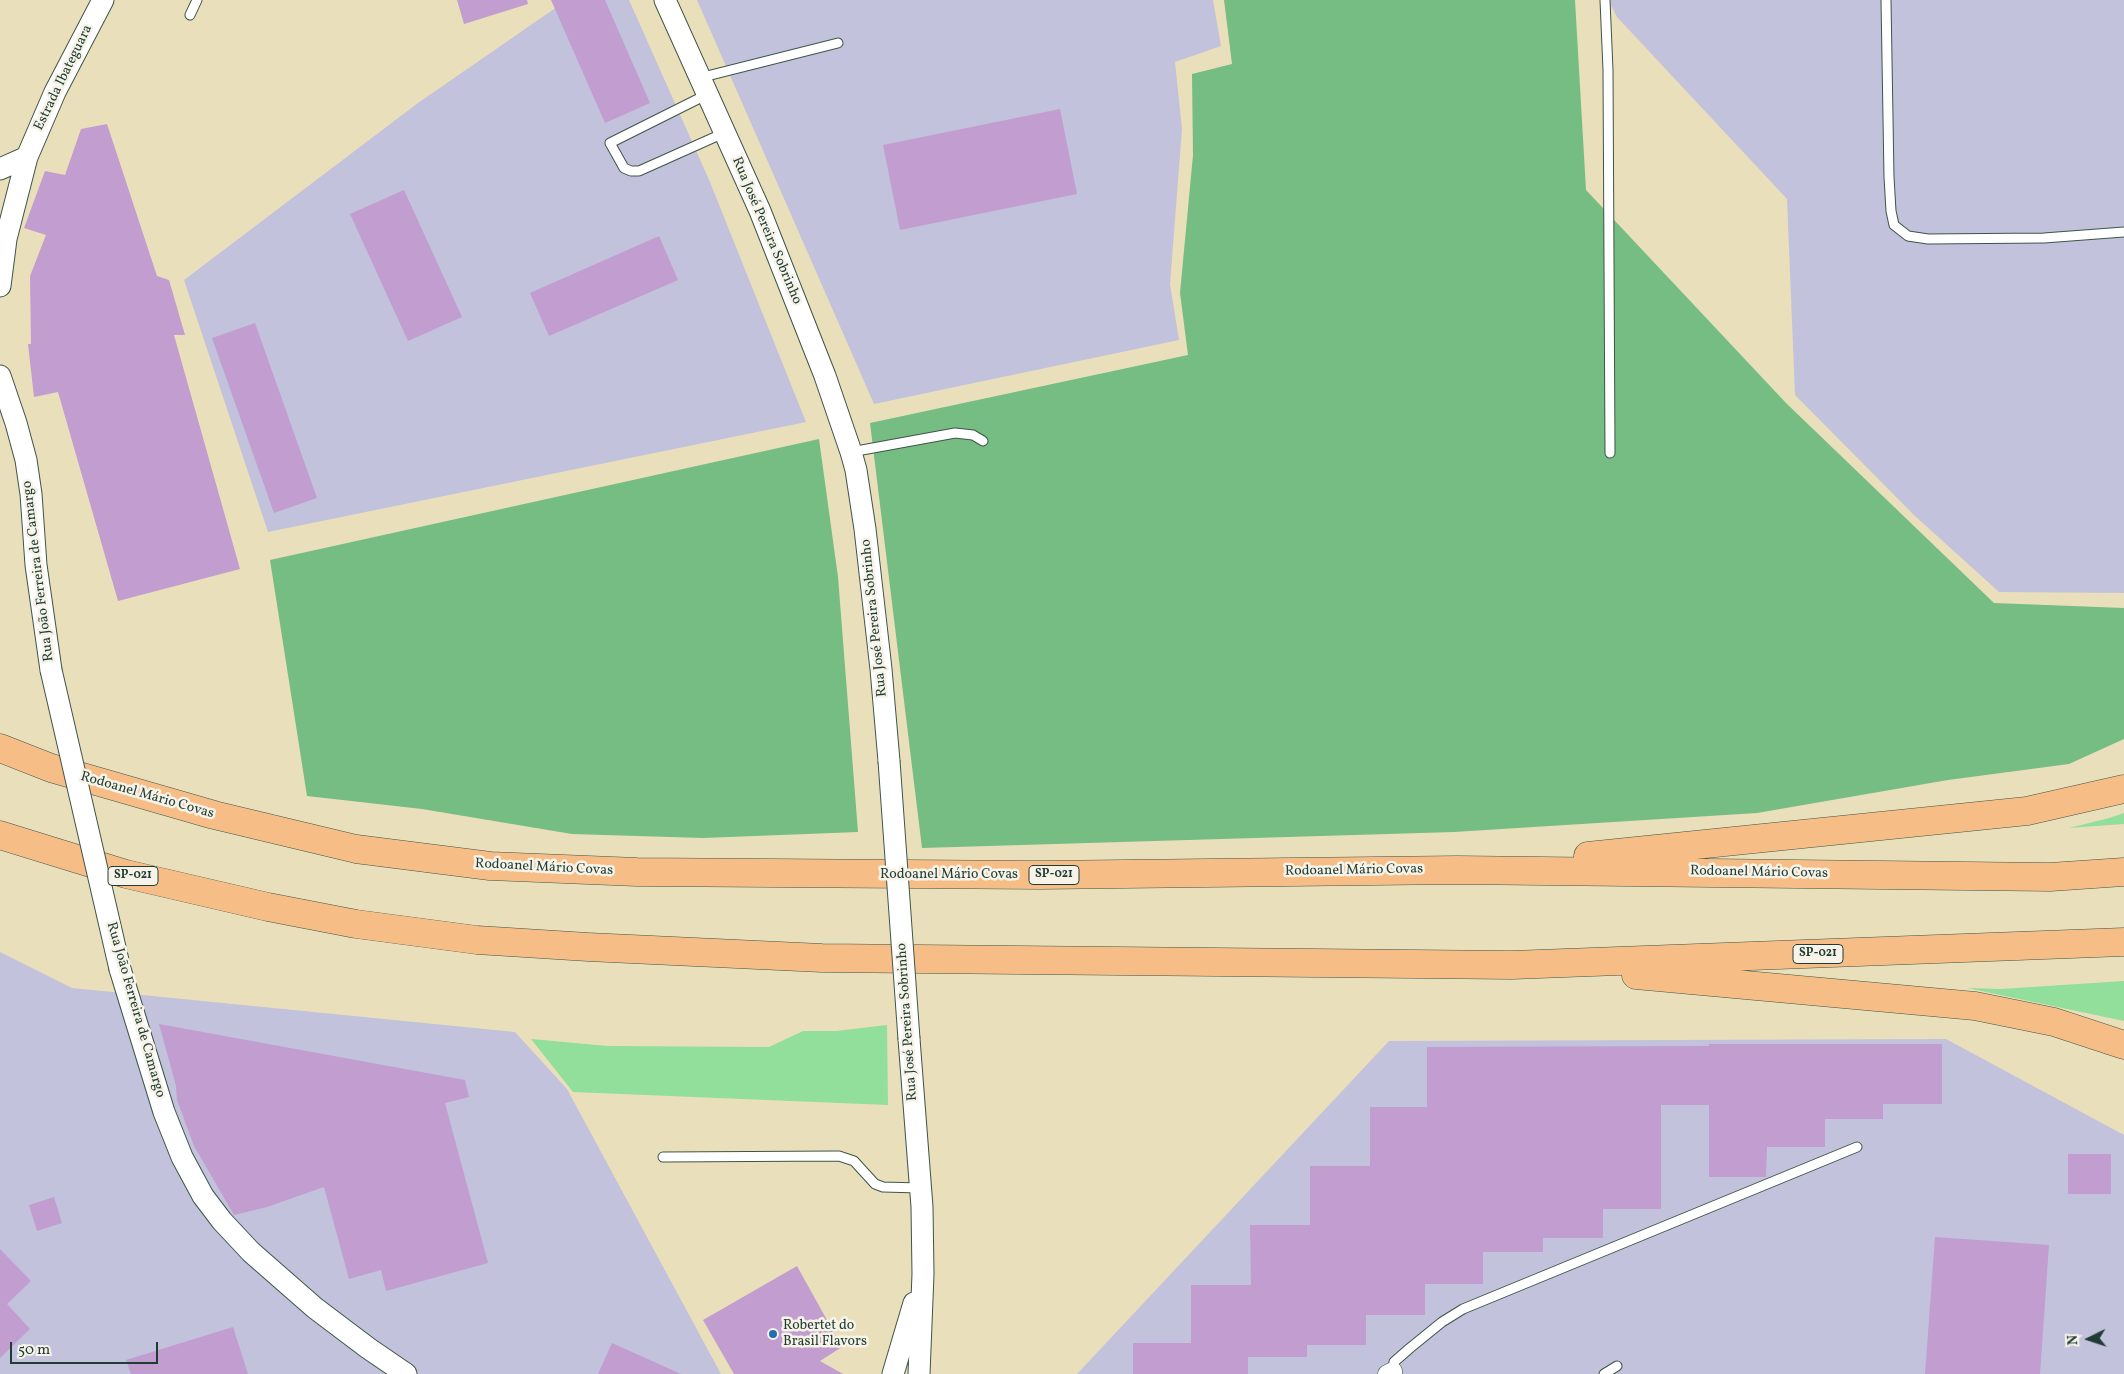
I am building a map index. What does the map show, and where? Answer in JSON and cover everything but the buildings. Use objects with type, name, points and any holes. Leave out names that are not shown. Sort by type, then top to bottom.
[{"type":"highway","name":"Rodoanel Mário Covas","points":[[0,748],[51,768],[214,815],[356,849],[490,866],[637,872],[1031,875],[1457,870],[2050,877],[2124,872]]},
{"type":"highway","points":[[1457,870],[2027,811],[2124,789]]},
{"type":"highway","name":"SP-021","points":[[0,836],[126,874],[268,907],[356,924],[476,940],[588,947],[822,958],[1512,965],[2124,942]]},
{"type":"highway","points":[[1512,965],[1975,1006],[2054,1022],[2124,1045]]},
{"type":"street","name":"Estrada Ibateguara","points":[[0,286],[6,239],[27,156],[55,92],[103,0]]},
{"type":"street","name":"Rua José Pereira Sobrinho","points":[[665,0],[760,211],[798,305],[856,470],[865,529],[881,669],[920,1188],[923,1274],[919,1374]]},
{"type":"street","points":[[0,169],[27,156]]},
{"type":"street","name":"Rua João Ferreira de Camargo","points":[[0,376],[26,460],[31,494],[36,565],[51,670],[120,969],[164,1112],[182,1157],[203,1196],[222,1221],[251,1252],[315,1308],[406,1374]]},
{"type":"street","name":"Rua José Pereira Sobrinho","points":[[892,1374],[923,1274]]},
{"type":"lane","points":[[190,15],[197,0]]},
{"type":"lane","points":[[1605,0],[1608,80],[1610,453]]},
{"type":"lane","points":[[1886,0],[1890,211],[1894,225],[1908,236],[1928,239],[2044,238],[2124,232]]},
{"type":"lane","points":[[724,133],[639,171],[631,171],[624,168],[610,143],[703,86],[838,44]]},
{"type":"lane","points":[[851,452],[955,433],[973,435],[983,441]]},
{"type":"lane","points":[[1391,1373],[1394,1362],[1442,1322],[1463,1309],[1856,1147]]},
{"type":"lane","points":[[663,1157],[839,1156],[854,1161],[874,1184],[883,1188],[920,1188]]},
{"type":"lane","points":[[1604,1374],[1617,1366]]},
{"type":"shaded area","points":[[567,0],[629,0],[710,182],[806,422],[268,532],[184,280],[418,103]]},
{"type":"shaded area","points":[[697,0],[1213,0],[1221,46],[1175,62],[1182,129],[1170,284],[1179,340],[874,404]]},
{"type":"shaded area","points":[[1608,0],[2124,0],[2124,593],[1999,592],[1915,516],[1795,395],[1787,199],[1617,17]]},
{"type":"shaded area","points":[[0,952],[72,988],[515,1032],[567,1089],[721,1374],[0,1374]]},
{"type":"shaded area","points":[[1946,1039],[2124,1135],[2124,1374],[1077,1374],[1389,1041]]},
{"type":"green space","points":[[1224,0],[1575,0],[1586,190],[1786,403],[1994,603],[2124,608],[2124,739],[2069,764],[1948,780],[1757,813],[1454,832],[922,848],[870,423],[1188,355],[1180,293],[1193,155],[1192,74],[1232,64]]},
{"type":"green space","points":[[819,439],[838,577],[858,832],[703,838],[572,834],[422,809],[307,796],[270,560]]},
{"type":"green space","points":[[2124,813],[2124,824],[2069,828],[2109,818]]},
{"type":"green space","points":[[2124,981],[2124,1021],[1967,988],[2001,989]]},
{"type":"green space","points":[[887,1025],[888,1105],[573,1092],[531,1039],[608,1046],[769,1047],[803,1031],[836,1031]]},
{"type":"place","name":"Robertet do Brasil Flavors","points":[[773,1334]]}]
